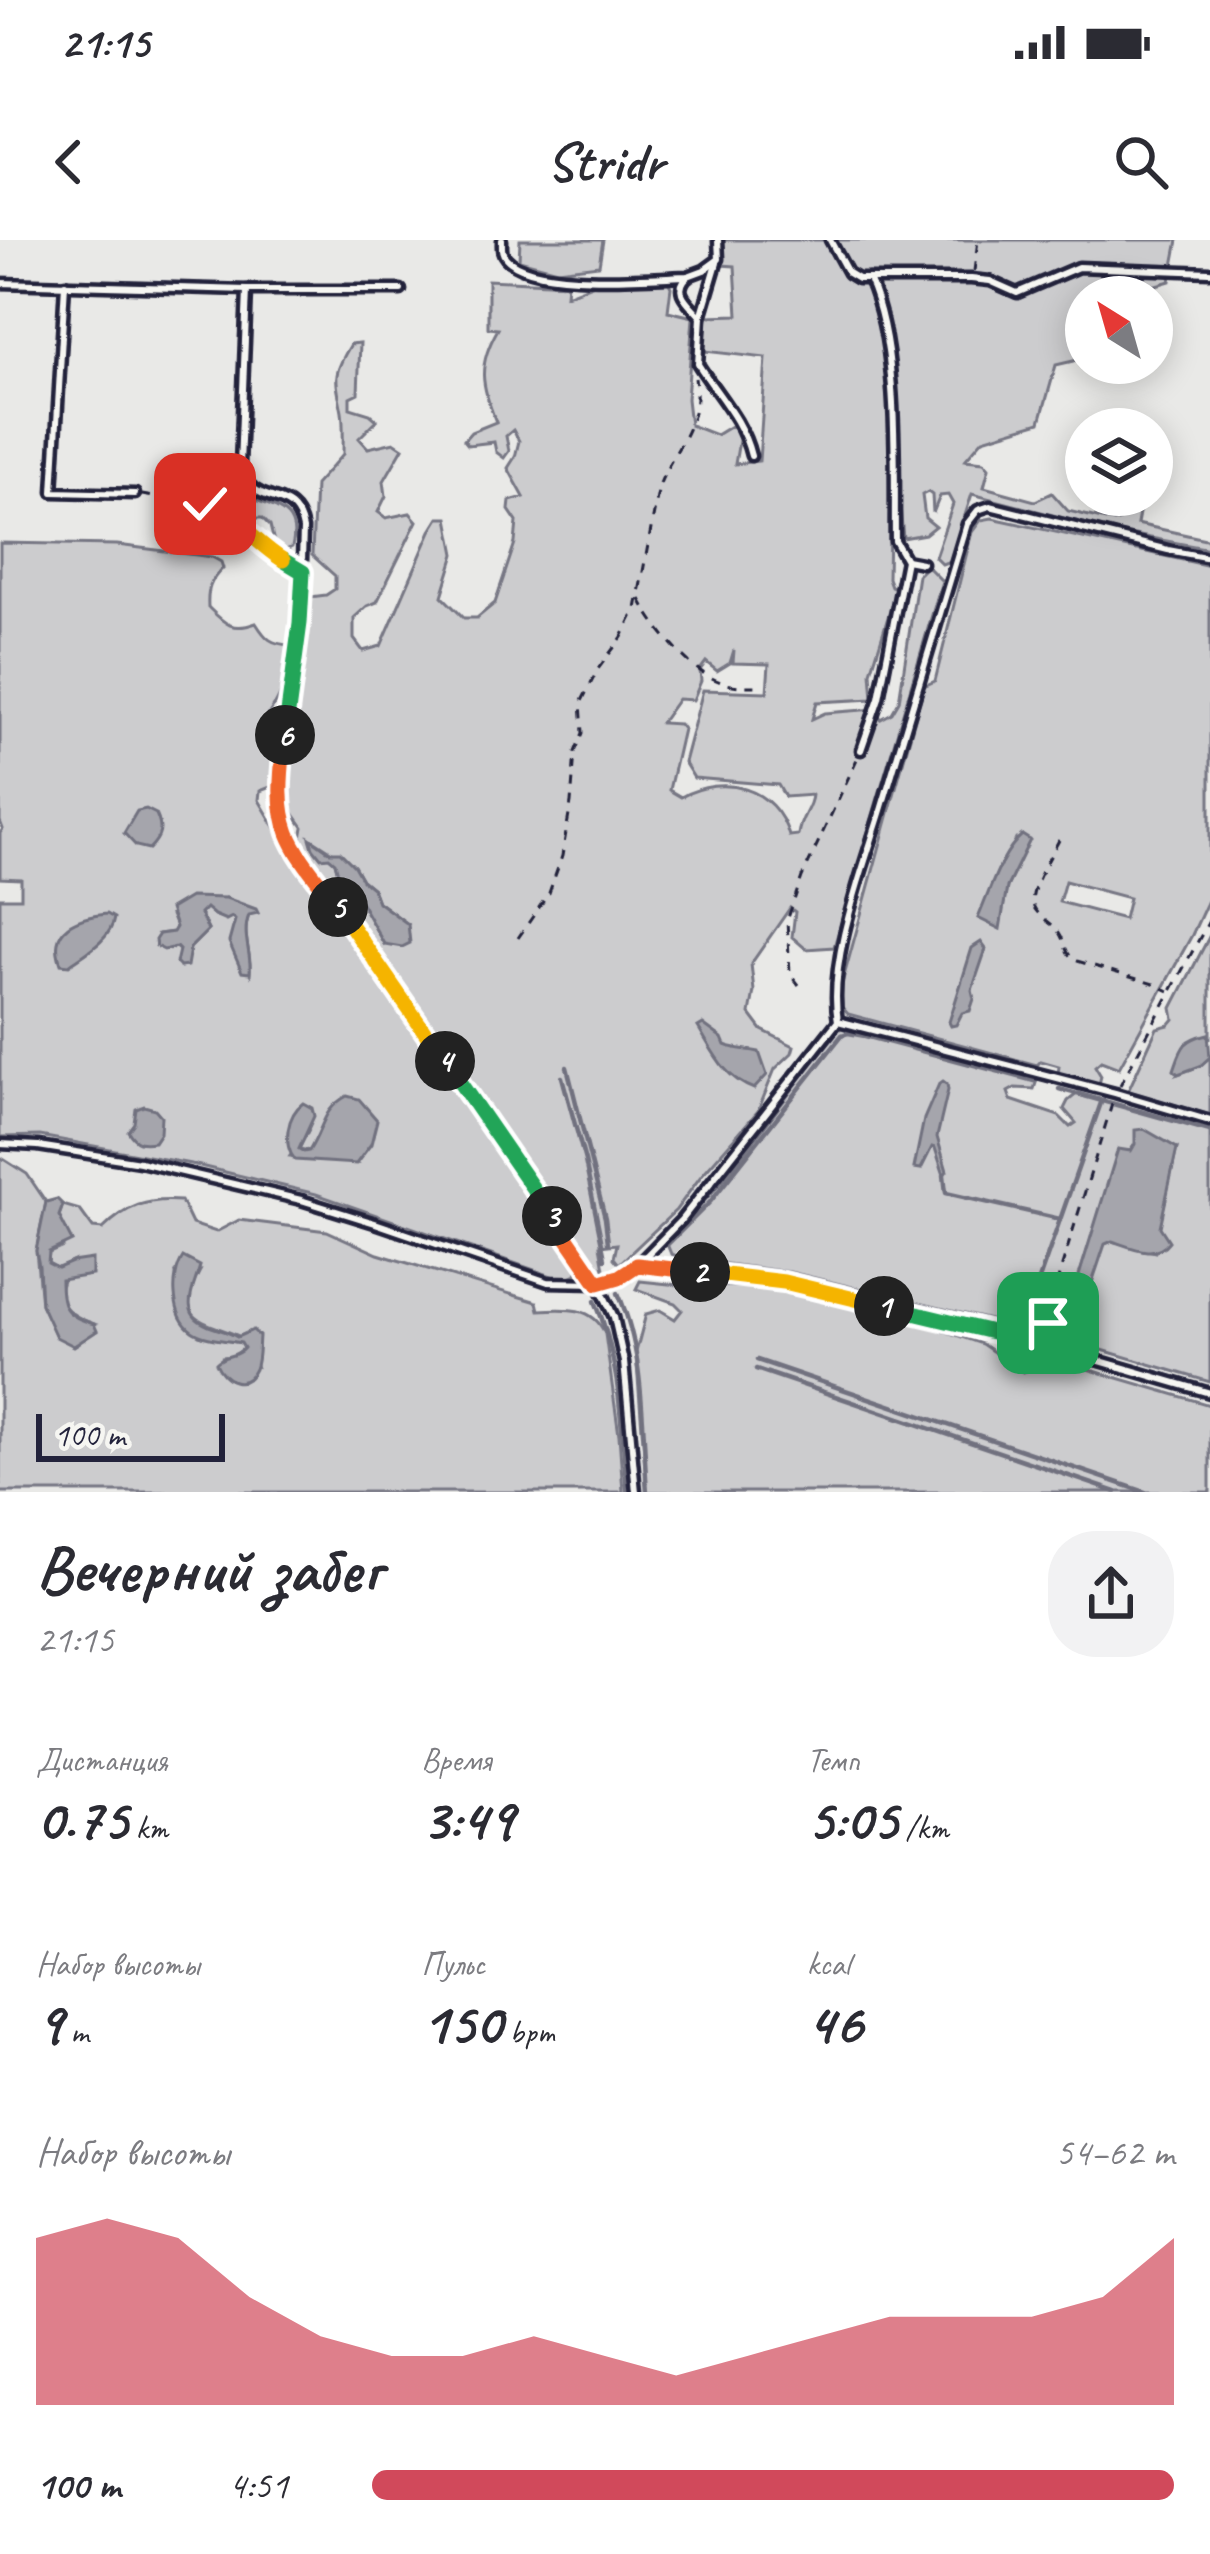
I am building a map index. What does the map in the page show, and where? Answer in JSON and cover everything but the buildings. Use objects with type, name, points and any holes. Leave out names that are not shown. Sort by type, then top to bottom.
[{"type":"lane","points":[[502,240],[502,250],[511,262],[549,276],[580,279],[688,276],[718,259]]},
{"type":"lane","points":[[718,240],[718,259],[701,317],[698,364],[737,417],[752,456]]},
{"type":"lane","points":[[830,240],[848,273],[858,279],[971,279],[990,281],[1017,293],[1078,266],[1210,272]]},
{"type":"lane","points":[[688,276],[681,284],[681,294],[701,317]]},
{"type":"lane","points":[[861,750],[879,698],[906,560],[895,541],[888,358],[880,304],[869,279]]},
{"type":"lane","points":[[0,283],[400,290]]},
{"type":"lane","points":[[65,284],[53,492],[135,494]]},
{"type":"lane","points":[[247,290],[240,465],[250,488],[293,505],[300,514],[300,623],[280,788],[290,838],[598,1283],[614,1317],[624,1362],[636,1492]]},
{"type":"lane","points":[[0,1144],[140,1162],[319,1206],[548,1282],[598,1283],[619,1277],[681,1220],[838,1021],[836,970],[853,907],[967,524],[978,510],[990,506],[1210,558]]},
{"type":"lane","points":[[906,560],[922,563]]},
{"type":"lane","points":[[838,1021],[1210,1121]]},
{"type":"lane","points":[[637,1265],[784,1282],[1046,1345],[1210,1393]]},
{"type":"path","points":[[971,279],[978,240]]},
{"type":"path","points":[[518,938],[549,893],[562,856],[575,752],[583,733],[581,704],[598,669],[622,637],[639,598],[659,486],[696,414],[698,364]]},
{"type":"path","points":[[135,494],[218,508],[267,550],[303,572]]},
{"type":"path","points":[[639,598],[668,641],[715,681],[759,686]]},
{"type":"path","points":[[799,985],[790,973],[787,921],[861,750]]},
{"type":"path","points":[[1059,840],[1031,901],[1062,936],[1066,953],[1074,960],[1171,992]]},
{"type":"path","points":[[1046,1345],[1049,1308],[1115,1093],[1210,920]]},
{"type":"shaded area","points":[[520,240],[603,240],[599,265],[557,270],[519,260]]},
{"type":"shaded area","points":[[720,240],[1178,240],[1171,276],[1065,276],[1065,363],[1056,365],[1040,422],[983,439],[965,460],[984,462],[989,468],[984,487],[1035,501],[1052,493],[1065,508],[1065,516],[1114,522],[1121,516],[1138,516],[1137,524],[1210,540],[1210,549],[1118,532],[972,494],[950,561],[942,564],[935,557],[953,504],[948,495],[940,496],[933,513],[932,495],[922,495],[925,518],[935,526],[925,534],[903,538],[898,484],[890,483],[888,578],[897,588],[871,672],[873,699],[817,702],[812,719],[825,713],[876,709],[881,719],[892,713],[899,701],[918,575],[927,566],[942,581],[834,947],[806,949],[792,937],[795,912],[790,908],[751,964],[750,1014],[762,1030],[794,1046],[792,1053],[775,1069],[758,1111],[676,1210],[619,1264],[614,1258],[617,1244],[600,1246],[604,1269],[598,1271],[382,955],[300,844],[303,827],[284,800],[284,777],[299,735],[295,702],[310,597],[335,589],[335,576],[312,555],[315,485],[343,454],[337,378],[351,344],[360,343],[358,393],[350,397],[350,408],[377,420],[359,438],[368,448],[394,442],[403,448],[384,481],[386,496],[378,512],[386,518],[410,513],[417,521],[377,602],[354,618],[354,639],[363,651],[381,646],[439,518],[448,518],[455,554],[442,596],[464,618],[477,618],[495,603],[515,543],[517,522],[509,510],[510,501],[524,497],[508,468],[519,441],[513,430],[506,436],[509,451],[504,458],[496,452],[494,442],[468,445],[464,440],[496,422],[484,375],[498,329],[488,328],[488,280],[567,284],[566,295],[594,284],[668,281],[668,311],[693,317],[687,399],[690,425],[716,435],[731,426],[741,429],[735,464],[759,461],[766,358],[704,351],[707,316],[738,315],[735,266],[721,265]],"holes":[[[734,650],[733,663],[769,664],[767,692],[703,690],[684,762],[694,778],[778,785],[785,797],[812,795],[798,835],[789,836],[772,806],[746,789],[714,786],[681,797],[669,790],[683,729],[679,724],[661,723],[678,699],[693,700],[706,662],[717,671],[730,663]],[[312,839],[354,866],[378,902],[408,924],[384,944],[356,894],[340,881],[335,862]]]},
{"type":"shaded area","points":[[233,470],[244,495],[288,517],[293,524],[292,547],[284,551],[275,546],[270,526],[262,518],[237,518],[233,513],[226,486],[227,473]]},
{"type":"shaded area","points":[[992,518],[1210,566],[1210,896],[1119,1068],[1101,1061],[1095,1066],[1101,1076],[1099,1084],[1058,1075],[1059,1066],[1041,1061],[1037,1065],[848,1014],[840,1005],[841,987],[924,686],[935,681],[972,532],[981,520]],"holes":[[[1016,839],[1029,840],[1007,887],[999,928],[979,917]],[[1065,881],[1129,898],[1124,919],[1059,902]]]},
{"type":"shaded area","points":[[0,543],[117,545],[221,562],[223,568],[209,590],[208,607],[229,625],[256,623],[270,640],[290,645],[284,685],[265,725],[277,737],[279,769],[273,786],[260,791],[259,800],[285,844],[580,1263],[576,1274],[563,1280],[316,1194],[196,1165],[40,1136],[0,1137],[0,898],[21,898],[21,879],[0,878]],"holes":[[[226,898],[249,915],[250,973],[233,935],[236,921],[214,915],[206,907],[200,914],[208,930],[190,948],[186,966],[180,967],[179,950],[159,934],[174,932],[171,915]],[[324,1128],[356,1163],[290,1156],[309,1129],[299,1149],[310,1151]]]},
{"type":"shaded area","points":[[137,811],[156,814],[160,829],[149,849],[136,846],[124,833]]},
{"type":"shaded area","points":[[1022,835],[1030,840],[1007,887],[1000,929],[978,918],[1002,862]]},
{"type":"shaded area","points":[[310,838],[330,852],[340,852],[354,866],[378,902],[408,924],[410,943],[402,947],[384,944],[356,894],[340,881],[335,862],[321,858]]},
{"type":"shaded area","points":[[190,897],[226,898],[256,909],[258,913],[249,915],[246,930],[250,973],[242,972],[229,942],[235,920],[206,908],[200,914],[208,930],[190,948],[187,966],[176,963],[176,947],[156,946],[159,934],[176,927],[170,909]]},
{"type":"shaded area","points":[[107,914],[114,918],[103,939],[69,965],[61,964],[58,941],[68,926]]},
{"type":"shaded area","points":[[1210,935],[1210,1039],[1209,1035],[1178,1074],[1210,1057],[1210,1115],[1128,1091],[1157,1028],[1174,1019],[1172,1008]]},
{"type":"shaded area","points":[[981,942],[986,949],[970,1011],[951,1026],[972,948]]},
{"type":"shaded area","points":[[703,1024],[725,1045],[759,1052],[767,1075],[754,1089],[721,1064],[698,1027]]},
{"type":"shaded area","points":[[840,1026],[1037,1080],[1034,1089],[1008,1092],[1011,1100],[1059,1116],[1070,1127],[1076,1123],[1064,1109],[1078,1093],[1210,1130],[1210,1382],[1048,1334],[790,1272],[671,1254],[667,1244],[734,1167]],"holes":[[[1135,1144],[1177,1148],[1159,1228],[1163,1236],[1155,1252],[1112,1241],[1105,1244],[1070,1305],[1119,1150],[1130,1151]]]},
{"type":"shaded area","points":[[1208,1034],[1210,1057],[1178,1074],[1174,1070],[1184,1046]]},
{"type":"shaded area","points":[[943,1081],[948,1090],[937,1137],[947,1171],[944,1175],[932,1147],[921,1169],[914,1168],[924,1119]]},
{"type":"shaded area","points":[[347,1096],[359,1099],[377,1120],[371,1144],[356,1164],[295,1160],[288,1138],[298,1108],[303,1103],[312,1108],[314,1116],[299,1149],[304,1152],[309,1151],[328,1113]]},
{"type":"shaded area","points":[[144,1106],[161,1116],[154,1142],[139,1142],[128,1131],[136,1109]]},
{"type":"shaded area","points":[[1144,1129],[1177,1148],[1160,1227],[1169,1241],[1150,1251],[1112,1241],[1105,1244],[1088,1295],[1074,1307],[1070,1305],[1118,1149],[1131,1151],[1135,1130]]},
{"type":"shaded area","points":[[0,1157],[27,1174],[46,1202],[36,1250],[41,1304],[56,1336],[94,1324],[72,1313],[62,1300],[62,1284],[72,1262],[58,1269],[48,1263],[49,1253],[63,1247],[59,1216],[63,1205],[80,1210],[93,1228],[103,1229],[138,1205],[169,1200],[181,1201],[192,1224],[216,1232],[239,1220],[327,1231],[378,1254],[537,1302],[539,1310],[586,1314],[605,1334],[623,1492],[0,1492]],"holes":[[[200,1271],[192,1288],[191,1311],[206,1323],[241,1337],[256,1366],[221,1357],[234,1356],[244,1348],[241,1343],[199,1335],[176,1273]]]},
{"type":"shaded area","points":[[57,1199],[63,1205],[59,1216],[72,1241],[49,1252],[48,1263],[58,1268],[92,1259],[92,1275],[61,1280],[67,1310],[94,1324],[97,1331],[74,1346],[56,1337],[41,1304],[36,1251],[46,1202]]},
{"type":"shaded area","points":[[183,1257],[200,1266],[190,1300],[193,1315],[237,1337],[253,1330],[259,1336],[256,1365],[245,1380],[234,1381],[216,1363],[241,1351],[241,1343],[197,1334],[180,1316],[175,1285]]},
{"type":"shaded area","points":[[640,1281],[797,1291],[982,1344],[1023,1372],[1053,1361],[1067,1363],[1210,1405],[1210,1492],[647,1492],[636,1352],[646,1314],[660,1310],[675,1319],[682,1310],[636,1289]]},
{"type":"waterway","points":[[668,1244],[710,1202],[842,1035],[865,1036],[1034,1081]]},
{"type":"waterway","points":[[567,1067],[608,1243]]},
{"type":"waterway","points":[[562,1077],[605,1259]]},
{"type":"waterway","points":[[1059,1089],[1210,1131]]},
{"type":"waterway","points":[[1028,1311],[1102,1100]]},
{"type":"waterway","points":[[944,1175],[946,1193],[1060,1219]]},
{"type":"waterway","points":[[618,1293],[638,1365],[647,1492]]},
{"type":"waterway","points":[[595,1301],[615,1370],[627,1492]]},
{"type":"waterway","points":[[757,1360],[1145,1492]]},
{"type":"waterway","points":[[756,1369],[1116,1492]]},
{"type":"route","points":[[205,504],[218,508],[267,550],[303,572],[280,788],[290,838],[598,1283],[637,1265],[784,1282],[1046,1345],[1048,1323]]}]
